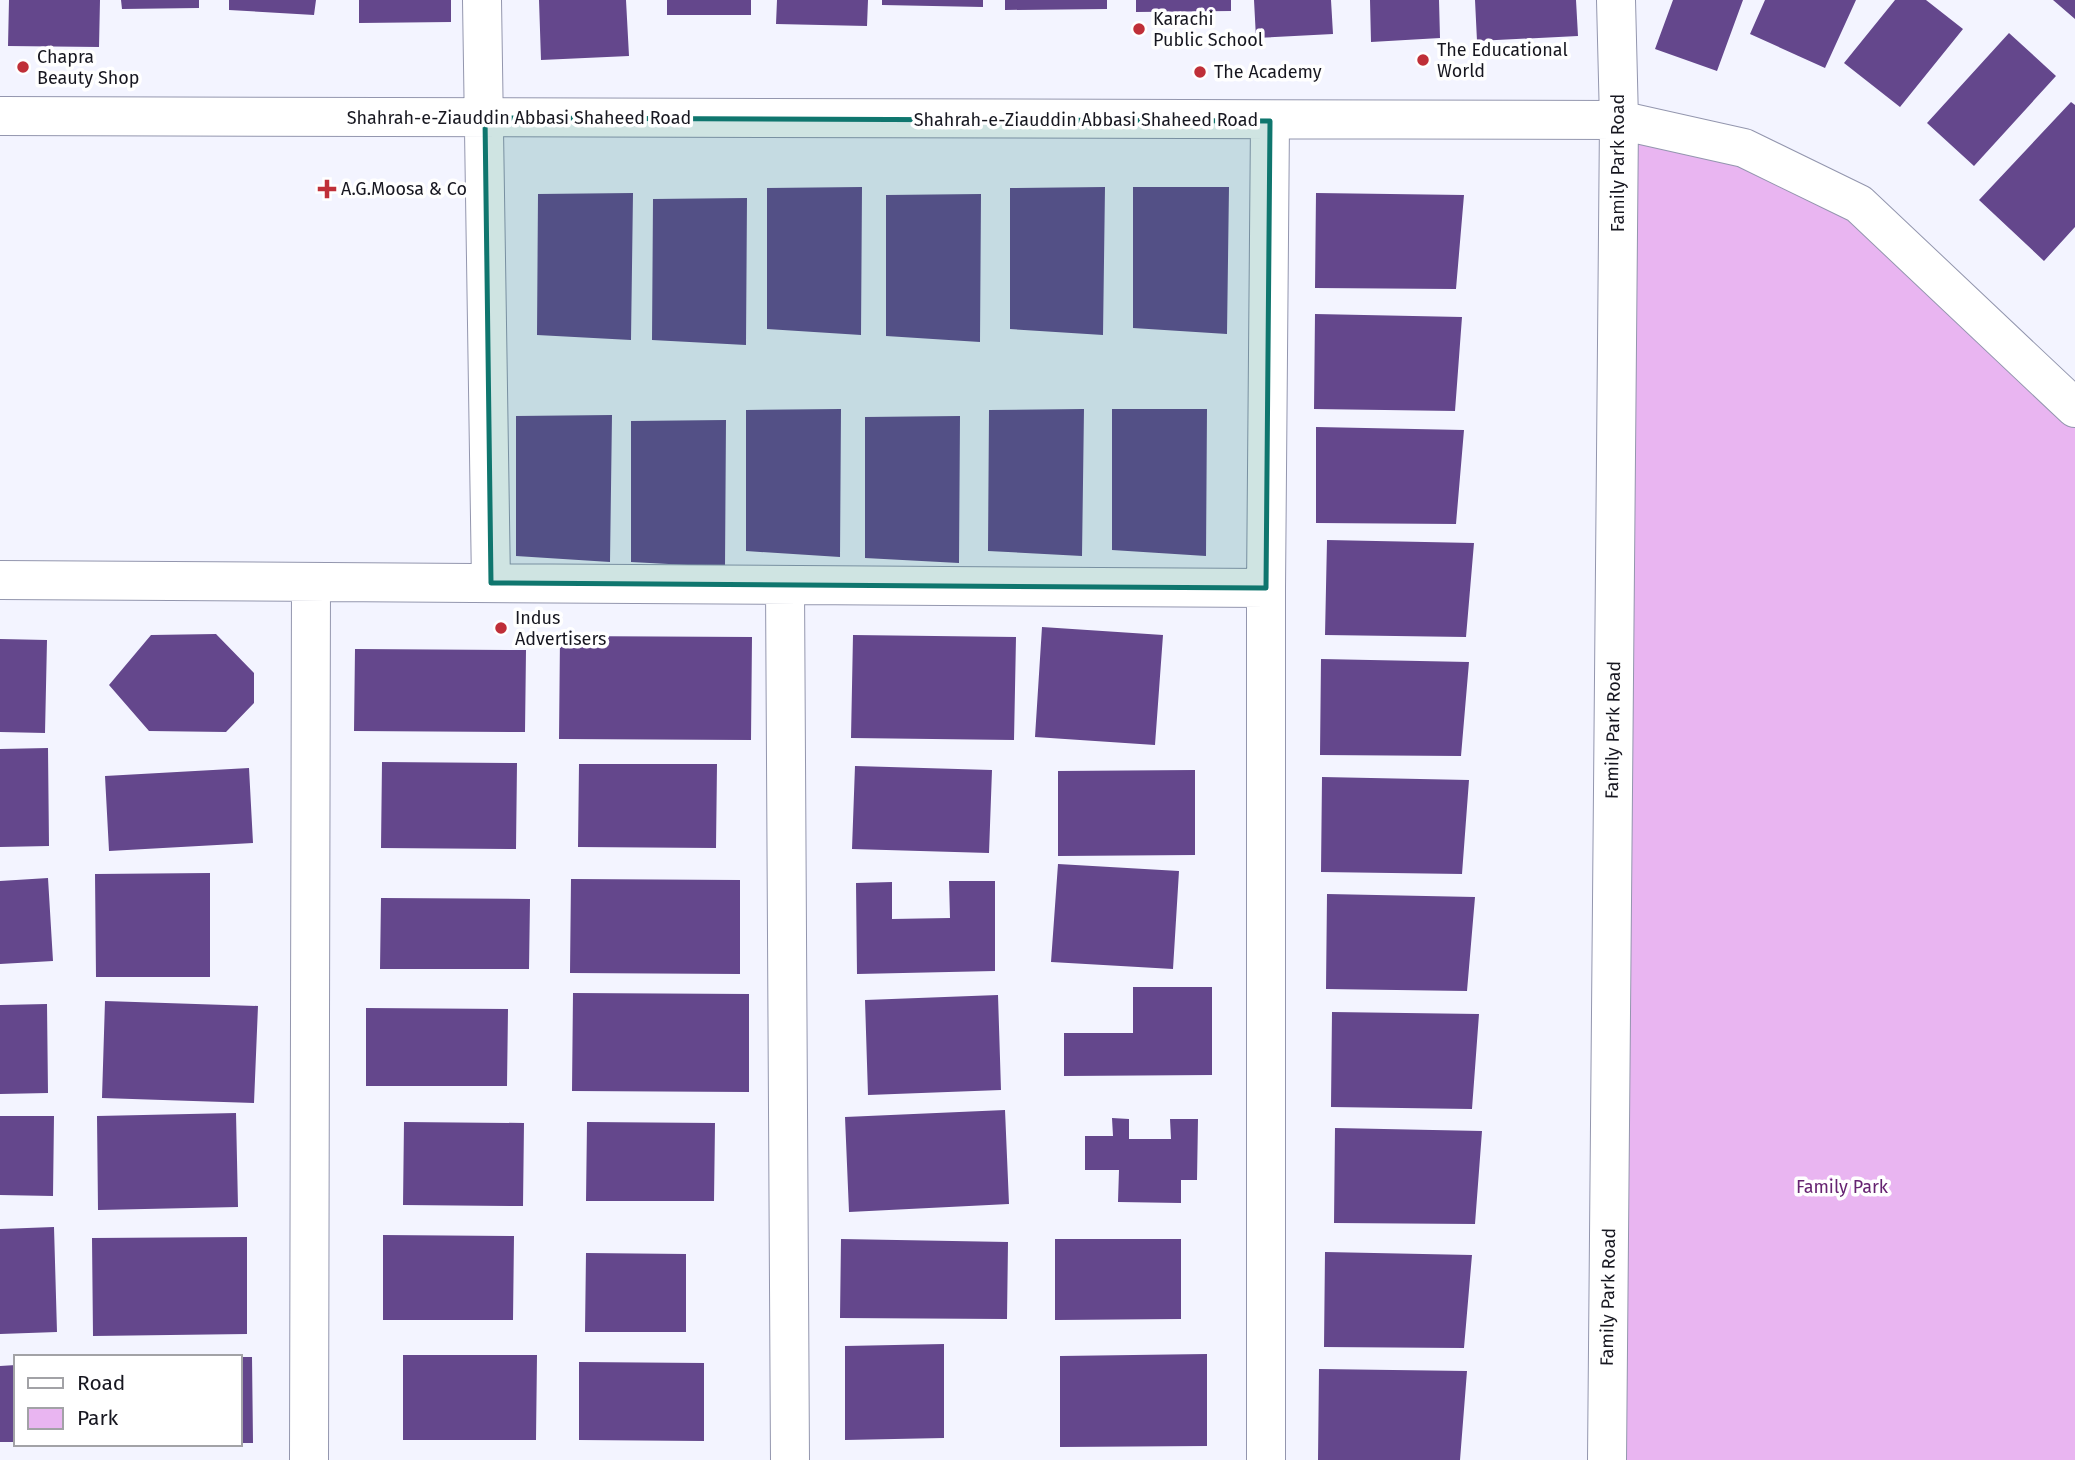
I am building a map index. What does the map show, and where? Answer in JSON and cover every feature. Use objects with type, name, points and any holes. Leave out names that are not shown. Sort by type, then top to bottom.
[{"type":"street","points":[[482,0],[491,583]]},
{"type":"street","name":"Family Park Road","points":[[1607,1460],[1619,120],[1616,0]]},
{"type":"street","name":"Shahrah-e-Ziauddin Abbasi Shaheed Road","points":[[0,117],[1619,120],[1744,148],[1859,204],[2075,408]]},
{"type":"street","points":[[1266,1460],[1269,121]]},
{"type":"street","points":[[0,580],[1266,588]]},
{"type":"street","points":[[309,1460],[311,582]]},
{"type":"street","points":[[785,585],[790,1460]]},
{"type":"highlighted area","points":[[485,118],[1270,121],[1266,588],[491,583]]},
{"type":"green space","name":"Family Park","points":[[1619,120],[1859,204],[2075,411],[2075,1460],[1607,1460]]},
{"type":"building","points":[[9,0],[100,0],[99,47],[8,46]]},
{"type":"building","points":[[121,0],[199,0],[199,8],[122,9]]},
{"type":"building","points":[[229,0],[316,0],[314,15],[229,10]]},
{"type":"building","points":[[359,0],[451,0],[451,22],[359,23]]},
{"type":"building","points":[[539,0],[626,0],[629,56],[541,60]]},
{"type":"building","points":[[667,0],[751,0],[751,15],[667,15]]},
{"type":"building","points":[[777,0],[868,0],[867,26],[776,24]]},
{"type":"building","points":[[882,0],[983,0],[983,7],[882,5]]},
{"type":"building","points":[[1005,0],[1107,0],[1107,9],[1005,10]]},
{"type":"building","points":[[1136,0],[1231,0],[1231,11],[1136,12]]},
{"type":"building","points":[[1254,0],[1331,0],[1333,34],[1256,38]]},
{"type":"building","points":[[1370,0],[1439,0],[1440,38],[1371,42]]},
{"type":"building","points":[[1475,0],[1576,0],[1578,36],[1477,41]]},
{"type":"building","points":[[1673,0],[1743,0],[1717,71],[1655,49]]},
{"type":"building","points":[[1765,0],[1856,0],[1825,68],[1750,34]]},
{"type":"building","points":[[1895,0],[1926,0],[1963,29],[1900,107],[1844,63]]},
{"type":"building","points":[[2053,0],[2075,0],[2075,19]]},
{"type":"building","points":[[2009,33],[2056,76],[1974,166],[1927,123]]},
{"type":"building","points":[[2071,102],[2075,105],[2075,227],[2044,261],[1979,200]]},
{"type":"building","points":[[862,187],[861,335],[767,329],[767,188]]},
{"type":"building","points":[[1105,187],[1103,335],[1010,329],[1010,188]]},
{"type":"building","points":[[1133,187],[1229,187],[1227,334],[1133,328]]},
{"type":"building","points":[[633,193],[631,340],[537,335],[538,194]]},
{"type":"building","points":[[1316,193],[1464,195],[1456,289],[1315,288]]},
{"type":"building","points":[[981,194],[980,342],[886,336],[886,195]]},
{"type":"building","points":[[747,198],[746,345],[652,340],[653,199]]},
{"type":"building","points":[[1315,314],[1462,317],[1455,411],[1314,409]]},
{"type":"building","points":[[841,409],[840,557],[746,551],[746,410]]},
{"type":"building","points":[[1084,409],[1082,556],[988,551],[989,410]]},
{"type":"building","points":[[1112,409],[1207,409],[1206,556],[1112,550]]},
{"type":"building","points":[[612,415],[610,562],[516,556],[516,416]]},
{"type":"building","points":[[960,416],[959,563],[865,558],[865,417]]},
{"type":"building","points":[[726,420],[725,567],[631,562],[631,421]]},
{"type":"building","points":[[1316,427],[1464,430],[1456,524],[1316,523]]},
{"type":"building","points":[[1327,540],[1474,543],[1466,637],[1325,635]]},
{"type":"building","points":[[1042,627],[1163,635],[1155,745],[1035,737]]},
{"type":"building","points":[[216,634],[254,673],[254,703],[226,732],[149,731],[109,685],[151,635]]},
{"type":"building","points":[[853,635],[1016,637],[1014,740],[851,738]]},
{"type":"building","points":[[560,636],[752,637],[751,740],[559,739]]},
{"type":"building","points":[[0,639],[47,640],[45,733],[0,732]]},
{"type":"building","points":[[355,649],[526,650],[525,732],[354,731]]},
{"type":"building","points":[[1321,659],[1469,662],[1461,756],[1320,755]]},
{"type":"building","points":[[48,748],[49,846],[0,847],[0,749]]},
{"type":"building","points":[[382,762],[517,763],[516,849],[381,848]]},
{"type":"building","points":[[579,764],[717,764],[716,848],[578,847]]},
{"type":"building","points":[[855,766],[992,770],[989,853],[852,849]]},
{"type":"building","points":[[249,768],[253,843],[109,851],[105,776]]},
{"type":"building","points":[[1195,770],[1195,855],[1058,856],[1058,771]]},
{"type":"building","points":[[1322,777],[1469,780],[1462,874],[1321,872]]},
{"type":"building","points":[[1058,864],[1179,871],[1173,969],[1051,962]]},
{"type":"building","points":[[210,873],[210,977],[96,977],[95,874]]},
{"type":"building","points":[[48,878],[53,961],[0,964],[0,881]]},
{"type":"building","points":[[571,879],[740,880],[740,974],[570,973]]},
{"type":"building","points":[[949,881],[995,881],[995,971],[857,974],[856,883],[892,882],[892,919],[950,918]]},
{"type":"building","points":[[1327,894],[1475,897],[1467,991],[1326,989]]},
{"type":"building","points":[[381,898],[530,899],[529,969],[380,969]]},
{"type":"building","points":[[1133,987],[1212,987],[1212,1075],[1064,1076],[1064,1033],[1133,1033]]},
{"type":"building","points":[[573,993],[749,994],[749,1092],[572,1091]]},
{"type":"building","points":[[998,995],[1001,1090],[868,1095],[865,1000]]},
{"type":"building","points":[[105,1001],[258,1006],[254,1103],[102,1098]]},
{"type":"building","points":[[47,1004],[48,1093],[0,1094],[0,1005]]},
{"type":"building","points":[[366,1008],[508,1009],[507,1086],[366,1086]]},
{"type":"building","points":[[1332,1012],[1479,1014],[1472,1109],[1331,1107]]},
{"type":"building","points":[[1005,1110],[1009,1204],[849,1212],[845,1117]]},
{"type":"building","points":[[236,1113],[238,1207],[98,1210],[97,1116]]},
{"type":"building","points":[[0,1116],[54,1116],[53,1196],[0,1195]]},
{"type":"building","points":[[1112,1118],[1129,1119],[1129,1139],[1171,1139],[1170,1119],[1198,1119],[1197,1180],[1181,1180],[1181,1203],[1118,1202],[1119,1170],[1085,1170],[1085,1136],[1113,1136]]},
{"type":"building","points":[[404,1122],[524,1123],[523,1206],[403,1205]]},
{"type":"building","points":[[587,1122],[715,1123],[714,1201],[586,1201]]},
{"type":"building","points":[[1335,1128],[1482,1131],[1475,1224],[1334,1223]]},
{"type":"building","points":[[54,1227],[57,1332],[0,1334],[0,1229]]},
{"type":"building","points":[[383,1235],[514,1236],[513,1320],[383,1320]]},
{"type":"building","points":[[247,1237],[247,1334],[93,1336],[92,1238]]},
{"type":"building","points":[[841,1239],[1008,1242],[1007,1319],[840,1318]]},
{"type":"building","points":[[1055,1239],[1181,1239],[1181,1319],[1055,1320]]},
{"type":"building","points":[[1325,1252],[1472,1255],[1464,1348],[1324,1347]]},
{"type":"building","points":[[586,1253],[686,1254],[686,1332],[585,1332]]},
{"type":"building","points":[[944,1344],[944,1438],[845,1440],[845,1346]]},
{"type":"building","points":[[1207,1354],[1207,1446],[1060,1447],[1060,1356]]},
{"type":"building","points":[[403,1355],[537,1355],[536,1440],[403,1440]]},
{"type":"building","points":[[242,1357],[252,1357],[253,1443],[242,1443]]},
{"type":"building","points":[[579,1362],[704,1363],[704,1441],[579,1440]]},
{"type":"building","points":[[14,1365],[14,1442],[0,1442],[0,1366]]},
{"type":"building","points":[[1319,1369],[1467,1371],[1460,1460],[1318,1460]]},
{"type":"place","name":"Karachi Public School","points":[[1139,29]]},
{"type":"place","name":"The Educational World","points":[[1423,60]]},
{"type":"place","name":"Chapra Beauty Shop","points":[[23,67]]},
{"type":"place","name":"The Academy","points":[[1200,72]]},
{"type":"place","name":"A.G.Moosa & Co","points":[[327,189]]},
{"type":"place","name":"Indus Advertisers","points":[[501,628]]}]
